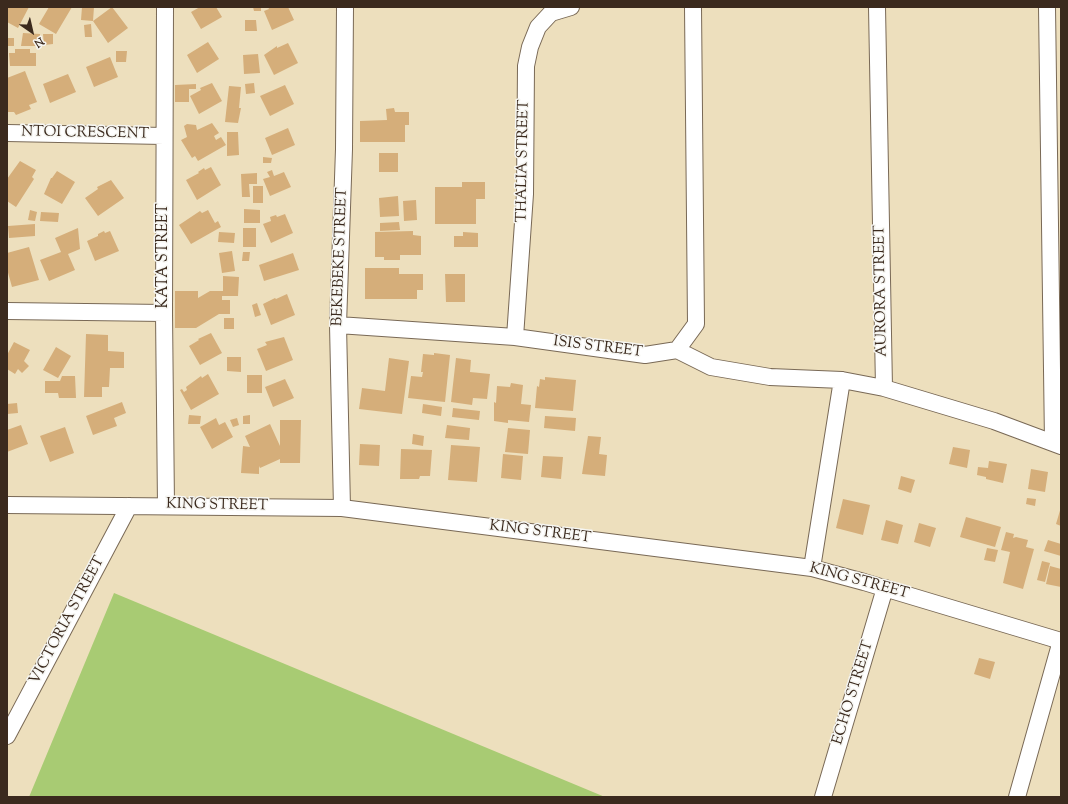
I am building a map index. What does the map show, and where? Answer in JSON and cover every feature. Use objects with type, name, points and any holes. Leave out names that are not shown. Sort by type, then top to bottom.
[{"type":"street","name":"KATA STREET","points":[[165,7],[164,312],[166,506]]},
{"type":"street","name":"BEKEBEKE STREET","points":[[342,508],[338,325],[344,149],[345,7]]},
{"type":"street","name":"THALIA STREET","points":[[515,337],[525,194],[526,66],[530,47],[538,27],[552,13],[571,7]]},
{"type":"street","points":[[694,7],[696,324],[677,350],[711,367],[770,377],[842,380],[884,388],[994,421],[1057,444],[1047,7]]},
{"type":"street","name":"AURORA STREET","points":[[877,7],[884,388]]},
{"type":"street","name":"NTOI CRESCENT","points":[[7,133],[164,136]]},
{"type":"street","points":[[7,311],[164,312]]},
{"type":"street","name":"ISIS STREET","points":[[338,325],[515,337],[645,355],[677,350]]},
{"type":"street","points":[[812,568],[842,380]]},
{"type":"street","name":"KING STREET","points":[[7,505],[342,508],[812,568],[885,588],[1061,641]]},
{"type":"street","name":"VICTORIA STREET","points":[[7,736],[129,506]]},
{"type":"street","name":"ECHO STREET","points":[[823,797],[885,588]]},
{"type":"street","points":[[1017,797],[1061,641]]},
{"type":"green space","points":[[114,593],[605,797],[29,797]]},
{"type":"building","points":[[7,7],[29,7],[18,28],[7,22]]},
{"type":"building","points":[[49,7],[72,7],[56,34],[39,24]]},
{"type":"building","points":[[82,7],[94,7],[93,21],[81,20]]},
{"type":"building","points":[[112,7],[128,28],[108,43],[93,21]]},
{"type":"building","points":[[200,7],[216,7],[222,17],[201,29],[191,12]]},
{"type":"building","points":[[253,7],[261,7],[261,11],[254,11]]},
{"type":"building","points":[[268,7],[288,7],[294,20],[272,30],[264,11],[269,9]]},
{"type":"building","points":[[245,20],[256,20],[257,31],[245,31]]},
{"type":"building","points":[[91,24],[92,37],[85,37],[84,25]]},
{"type":"building","points":[[23,33],[40,34],[40,46],[21,46]]},
{"type":"building","points":[[43,34],[53,34],[53,44],[44,45]]},
{"type":"building","points":[[7,38],[14,38],[14,46],[7,46]]},
{"type":"building","points":[[208,42],[219,59],[197,73],[187,55]]},
{"type":"building","points":[[288,43],[298,63],[274,75],[264,55],[277,46],[277,48]]},
{"type":"building","points":[[15,49],[30,49],[30,53],[36,53],[36,66],[10,66],[9,53],[15,53]]},
{"type":"building","points":[[116,51],[127,51],[126,62],[116,62]]},
{"type":"building","points":[[258,54],[260,73],[244,74],[243,55]]},
{"type":"building","points":[[110,57],[118,77],[94,87],[86,67]]},
{"type":"building","points":[[25,71],[37,102],[29,105],[31,109],[16,115],[14,112],[7,112],[7,78]]},
{"type":"building","points":[[68,74],[76,92],[50,103],[43,84]]},
{"type":"building","points":[[212,83],[222,101],[199,114],[190,96],[201,90],[200,88]]},
{"type":"building","points":[[254,83],[255,93],[246,94],[245,84]]},
{"type":"building","points":[[196,84],[196,89],[189,89],[189,102],[175,102],[175,85]]},
{"type":"building","points":[[285,85],[294,104],[270,116],[260,96]]},
{"type":"building","points":[[229,86],[241,87],[239,108],[241,108],[238,123],[225,122]]},
{"type":"building","points":[[394,108],[395,112],[409,112],[409,125],[405,125],[405,142],[360,142],[360,121],[387,120],[386,109]]},
{"type":"building","points":[[212,123],[219,133],[214,136],[216,140],[221,137],[226,145],[198,161],[195,156],[192,158],[181,140],[187,137],[184,126],[187,124],[196,125],[197,130]]},
{"type":"building","points":[[288,128],[295,145],[272,155],[265,138]]},
{"type":"building","points":[[227,132],[238,132],[239,155],[227,156]]},
{"type":"building","points":[[379,153],[398,153],[398,172],[379,172]]},
{"type":"building","points":[[263,157],[272,158],[271,163],[263,163]]},
{"type":"building","points":[[20,161],[36,170],[32,177],[34,179],[16,207],[7,201],[7,179]]},
{"type":"building","points":[[211,167],[221,185],[197,200],[186,180],[199,173],[198,172],[204,168],[205,170]]},
{"type":"building","points":[[272,170],[274,176],[284,172],[291,187],[270,196],[263,179],[270,177],[267,172]]},
{"type":"building","points":[[57,171],[75,182],[62,204],[44,194],[51,178]]},
{"type":"building","points":[[257,173],[257,184],[249,184],[250,197],[242,197],[241,174]]},
{"type":"building","points":[[111,180],[124,198],[98,216],[85,198],[98,189],[97,187]]},
{"type":"building","points":[[462,182],[485,182],[485,199],[476,199],[476,224],[435,224],[435,187],[462,187]]},
{"type":"building","points":[[253,186],[263,186],[263,203],[253,203]]},
{"type":"building","points":[[398,196],[399,216],[380,217],[379,198]]},
{"type":"building","points":[[416,200],[417,220],[404,221],[403,201]]},
{"type":"building","points":[[244,209],[260,210],[260,223],[244,223]]},
{"type":"building","points":[[30,210],[37,212],[35,221],[28,220]]},
{"type":"building","points":[[208,210],[215,223],[218,221],[221,227],[191,244],[179,225],[200,211],[202,213]]},
{"type":"building","points":[[41,212],[59,213],[58,222],[40,221]]},
{"type":"building","points":[[285,214],[293,233],[271,243],[263,224],[271,221],[270,217],[276,215],[277,217]]},
{"type":"building","points":[[399,222],[400,230],[380,231],[380,223]]},
{"type":"building","points":[[35,224],[35,236],[9,238],[8,226]]},
{"type":"building","points":[[78,228],[80,249],[68,254],[75,270],[49,281],[40,260],[61,252],[55,238]]},
{"type":"building","points":[[243,228],[256,228],[256,247],[243,247]]},
{"type":"building","points":[[104,231],[105,233],[110,231],[119,251],[95,261],[87,241],[98,236],[98,234]]},
{"type":"building","points":[[413,231],[413,235],[421,236],[421,255],[400,255],[400,260],[384,260],[384,257],[375,257],[375,232]]},
{"type":"building","points":[[219,232],[235,233],[234,243],[218,242]]},
{"type":"building","points":[[463,232],[478,233],[478,247],[454,247],[454,236],[463,236]]},
{"type":"building","points":[[29,247],[39,280],[12,287],[7,269],[7,253]]},
{"type":"building","points":[[232,251],[235,271],[222,273],[219,253]]},
{"type":"building","points":[[243,252],[250,252],[249,261],[242,261]]},
{"type":"building","points":[[293,253],[299,270],[264,281],[259,265]]},
{"type":"building","points":[[365,268],[399,268],[399,274],[423,274],[423,290],[417,290],[417,299],[365,299]]},
{"type":"building","points":[[445,274],[465,274],[465,302],[446,302]]},
{"type":"building","points":[[223,276],[239,277],[238,296],[222,296],[222,300],[230,300],[230,314],[219,314],[196,328],[175,328],[175,291],[198,291],[198,298],[210,291],[223,291]]},
{"type":"building","points":[[287,294],[295,315],[271,325],[263,304]]},
{"type":"building","points":[[257,303],[261,315],[255,317],[252,305]]},
{"type":"building","points":[[224,318],[234,318],[234,329],[224,329]]},
{"type":"building","points":[[211,333],[222,353],[200,365],[189,346],[199,340],[198,339]]},
{"type":"building","points":[[86,334],[108,335],[108,351],[124,352],[124,368],[110,368],[109,387],[102,387],[102,397],[84,397]]},
{"type":"building","points":[[284,337],[293,360],[266,371],[257,349],[267,345],[265,342]]},
{"type":"building","points":[[14,342],[30,350],[24,361],[29,366],[22,373],[18,369],[15,374],[7,369],[7,355]]},
{"type":"building","points":[[56,347],[71,356],[58,378],[43,370]]},
{"type":"building","points":[[434,353],[450,355],[445,402],[408,398],[411,376],[422,377],[423,372],[421,372],[423,354],[434,355]]},
{"type":"building","points":[[227,357],[241,357],[241,372],[227,371]]},
{"type":"building","points":[[389,358],[409,361],[402,414],[359,409],[362,388],[385,391]]},
{"type":"building","points":[[456,358],[471,360],[470,372],[490,374],[487,399],[473,398],[472,405],[451,402]]},
{"type":"building","points":[[208,374],[219,394],[191,410],[180,390],[182,389],[184,392],[187,390],[186,387],[201,376],[202,378]]},
{"type":"building","points":[[247,375],[262,375],[262,393],[247,393]]},
{"type":"building","points":[[62,376],[75,376],[76,398],[59,398],[58,393],[45,393],[45,381],[60,381]]},
{"type":"building","points":[[545,377],[576,380],[573,411],[535,408],[537,386],[539,387],[540,379],[545,380]]},
{"type":"building","points":[[285,379],[294,398],[273,407],[265,387]]},
{"type":"building","points":[[511,383],[523,385],[521,404],[531,405],[529,422],[508,420],[508,423],[494,421],[494,402],[496,403],[497,386],[510,387]]},
{"type":"building","points":[[122,402],[126,413],[114,418],[117,426],[93,435],[86,416]]},
{"type":"building","points":[[17,403],[18,413],[7,414],[7,404]]},
{"type":"building","points":[[423,404],[442,407],[441,416],[422,413]]},
{"type":"building","points":[[453,408],[480,411],[479,420],[452,417]]},
{"type":"building","points":[[189,415],[201,416],[200,424],[188,424]]},
{"type":"building","points":[[250,415],[250,424],[243,424],[243,416]]},
{"type":"building","points":[[545,416],[576,418],[575,431],[544,428]]},
{"type":"building","points":[[216,418],[219,425],[225,422],[233,437],[212,449],[200,427]]},
{"type":"building","points":[[237,418],[239,425],[233,427],[230,420]]},
{"type":"building","points":[[280,420],[301,420],[300,463],[280,463],[280,459],[260,468],[259,466],[259,474],[241,473],[243,446],[250,447],[245,436],[270,424],[280,446]]},
{"type":"building","points":[[21,425],[28,444],[7,452],[7,430]]},
{"type":"building","points":[[447,425],[470,428],[469,440],[445,438]]},
{"type":"building","points":[[65,427],[74,453],[50,462],[40,436]]},
{"type":"building","points":[[508,428],[530,430],[528,454],[505,452]]},
{"type":"building","points":[[413,434],[424,436],[423,446],[412,444]]},
{"type":"building","points":[[588,436],[601,437],[599,454],[607,455],[605,476],[582,474]]},
{"type":"building","points":[[360,444],[380,445],[379,466],[359,465]]},
{"type":"building","points":[[451,445],[480,447],[477,482],[448,480]]},
{"type":"building","points":[[953,447],[970,450],[967,468],[949,464]]},
{"type":"building","points":[[401,449],[432,450],[430,476],[420,476],[419,479],[400,479]]},
{"type":"building","points":[[503,454],[523,456],[521,480],[501,478]]},
{"type":"building","points":[[543,456],[563,457],[561,479],[541,477]]},
{"type":"building","points":[[989,461],[1007,464],[1003,483],[977,475],[978,467],[988,468]]},
{"type":"building","points":[[1031,469],[1048,472],[1045,492],[1028,489]]},
{"type":"building","points":[[901,476],[915,480],[911,493],[898,489]]},
{"type":"building","points":[[1027,498],[1036,499],[1035,506],[1026,504]]},
{"type":"building","points":[[843,499],[870,505],[863,535],[836,528]]},
{"type":"building","points":[[1061,507],[1061,526],[1056,524]]},
{"type":"building","points":[[966,517],[1001,527],[995,547],[960,537]]},
{"type":"building","points":[[886,520],[903,525],[898,544],[881,540]]},
{"type":"building","points":[[919,523],[936,528],[930,547],[914,542]]},
{"type":"building","points":[[1006,532],[1014,534],[1013,538],[1016,537],[1028,540],[1026,547],[1034,549],[1023,589],[1003,583],[1010,552],[1001,550]]},
{"type":"building","points":[[1048,540],[1061,544],[1061,556],[1044,551]]},
{"type":"building","points":[[987,548],[998,550],[995,562],[984,560]]},
{"type":"building","points":[[1042,561],[1050,563],[1045,582],[1037,580]]},
{"type":"building","points":[[1050,566],[1061,569],[1061,587],[1046,584]]},
{"type":"building","points":[[979,658],[995,662],[990,679],[974,674]]}]
